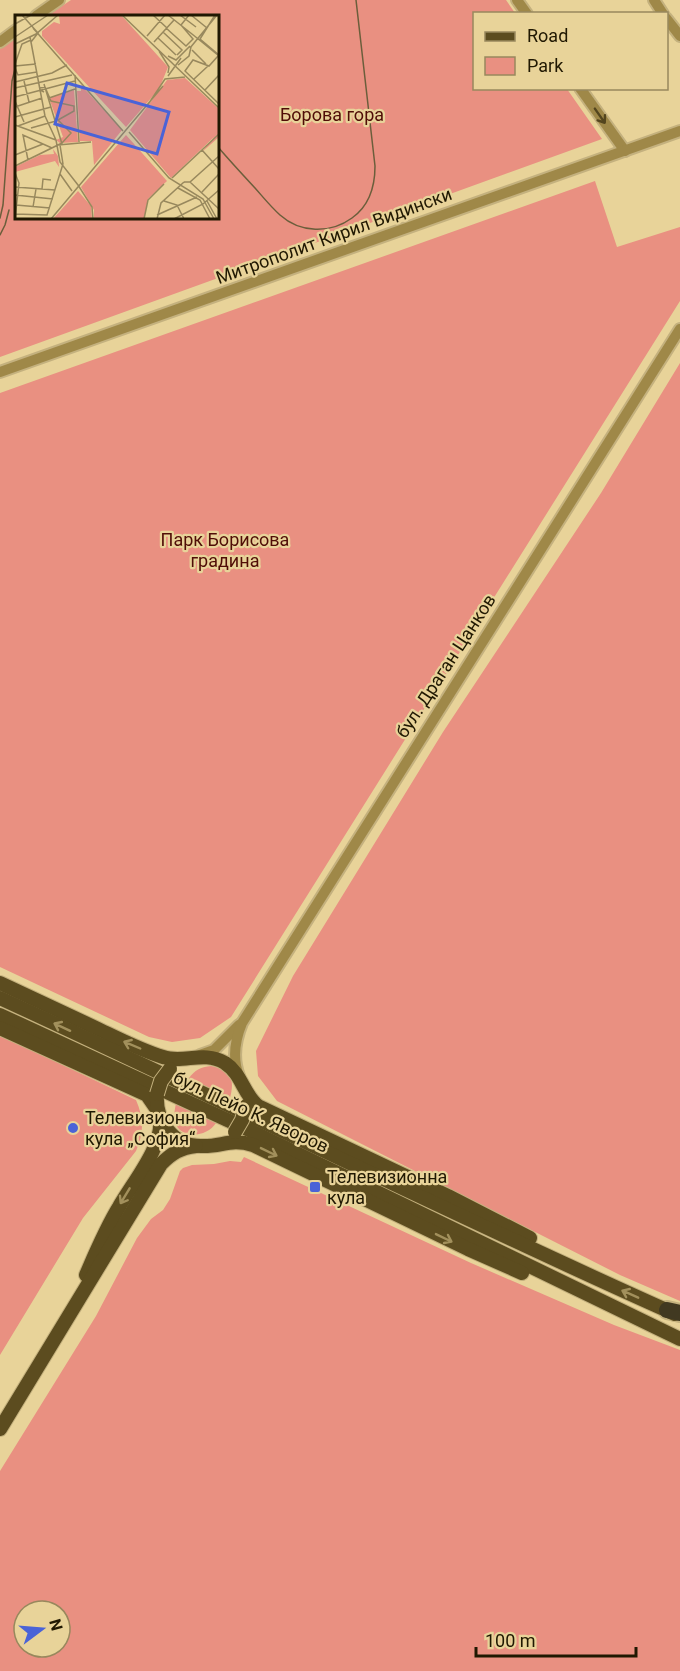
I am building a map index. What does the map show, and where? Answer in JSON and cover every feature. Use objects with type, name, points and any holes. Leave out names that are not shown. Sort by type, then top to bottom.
[{"type":"main road","points":[[0,983],[156,1055],[170,1059],[210,1057],[222,1061],[232,1068],[252,1101],[264,1110],[448,1196],[565,1256],[592,1277]]},
{"type":"main road","name":"бул. Пейо К. Яворов","points":[[0,999],[174,1078],[592,1277],[676,1313]]},
{"type":"main road","name":"бул. Пейо К. Яворов","points":[[0,1015],[249,1130],[680,1339]]},
{"type":"main road","points":[[0,1028],[147,1095],[164,1126],[184,1143],[198,1146]]},
{"type":"main road","points":[[71,1312],[118,1207],[156,1146],[161,1127],[157,1094],[161,1082],[170,1069],[180,1061],[192,1058]]},
{"type":"main road","points":[[213,1145],[225,1140],[235,1132],[242,1120],[246,1106],[243,1084]]},
{"type":"main road","points":[[0,1429],[161,1164],[183,1148],[242,1141],[468,1249],[553,1286],[584,1293]]},
{"type":"street","points":[[47,4],[59,0]]},
{"type":"street","points":[[668,21],[680,36]]},
{"type":"street","points":[[0,42],[15,31]]},
{"type":"street","points":[[581,90],[625,151]]},
{"type":"street","name":"Митрополит Кирил Видински","points":[[0,372],[680,131]]},
{"type":"street","name":"бул. Драган Цанков","points":[[243,1084],[235,1060],[237,1036],[242,1023],[680,329]]},
{"type":"street","name":"бул. Драган Цанков","points":[[192,1058],[214,1050],[242,1023]]},
{"type":"green space","name":"Борова гора","points":[[71,0],[506,0],[514,12],[473,12],[473,90],[568,90],[602,139],[0,357],[0,49],[15,38],[15,219],[219,219],[219,15],[48,15]]},
{"type":"green space","name":"Парк Борисова градина","points":[[595,181],[617,247],[680,227],[680,301],[231,1017],[200,1038],[172,1042],[149,1037],[0,967],[0,393]]},
{"type":"green space","points":[[680,363],[680,1301],[620,1275],[277,1101],[258,1076],[256,1051],[293,976],[443,732],[601,493]]},
{"type":"green space","points":[[0,1035],[136,1100],[142,1126],[136,1151],[83,1218],[0,1355]]},
{"type":"green space","points":[[211,1066],[223,1070],[230,1076],[232,1086],[230,1098],[189,1078],[198,1069]]},
{"type":"green space","points":[[176,1103],[216,1123],[201,1134],[183,1132],[174,1121]]},
{"type":"green space","points":[[244,1157],[471,1263],[614,1325],[680,1350],[680,1671],[0,1671],[0,1471],[96,1316],[137,1238],[170,1199],[180,1171],[192,1165],[241,1162]]},
{"type":"tram line","points":[[219,148],[277,212],[297,225],[315,229],[334,227],[352,218],[363,208],[370,195],[375,166],[356,0]]},
{"type":"tram line","points":[[0,218],[15,69]]},
{"type":"tram line","points":[[0,235],[9,210]]},
{"type":"place","name":"Телевизионна кула „София“","points":[[73,1128]]},
{"type":"place","name":"Телевизионна кула","points":[[315,1187]]}]
